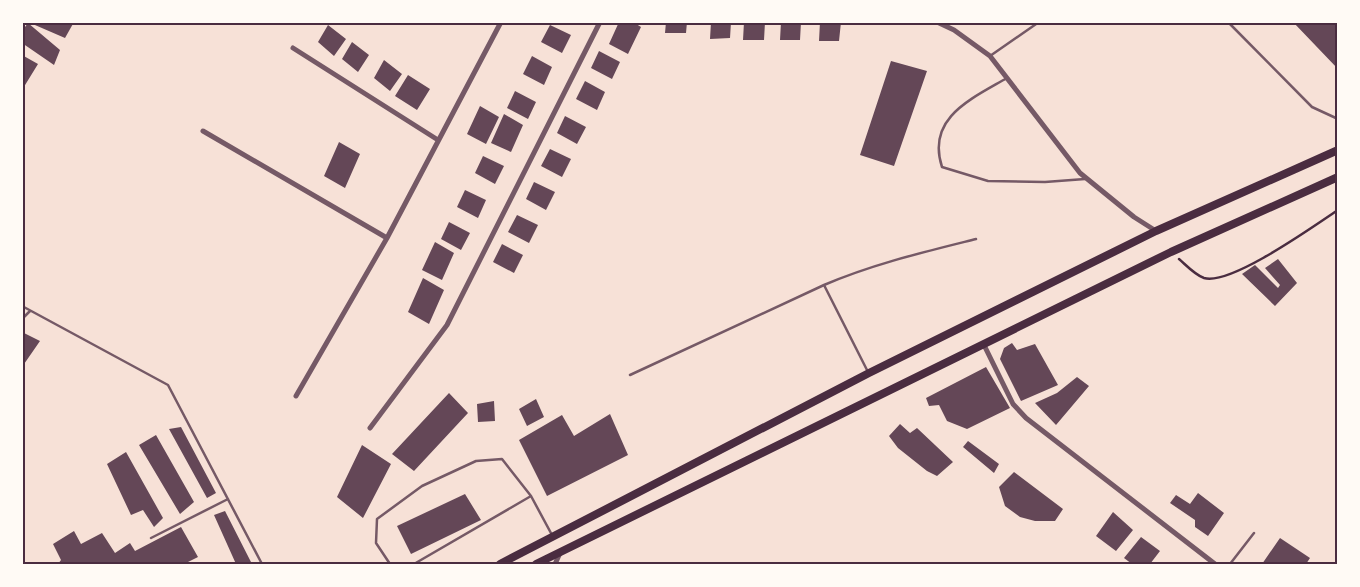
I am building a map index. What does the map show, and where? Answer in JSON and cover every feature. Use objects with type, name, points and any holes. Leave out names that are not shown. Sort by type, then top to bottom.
[{"type":"main road","points":[[500,564],[869,373],[1156,231],[1338,150]]},
{"type":"main road","points":[[536,564],[1171,252],[1338,177]]},
{"type":"street","points":[[296,396],[387,238],[501,22]]},
{"type":"street","points":[[370,428],[447,325],[600,22]]},
{"type":"street","points":[[937,22],[954,30],[990,56],[1086,178],[1134,217],[1156,231]]},
{"type":"street","points":[[293,48],[438,140]]},
{"type":"street","points":[[203,131],[387,238]]},
{"type":"street","points":[[984,345],[1013,404],[1026,418],[1215,564]]},
{"type":"street","points":[[555,564],[560,553]]},
{"type":"lane","points":[[990,56],[1039,22]]},
{"type":"lane","points":[[1228,22],[1312,106],[1338,119]]},
{"type":"lane","points":[[1007,78],[972,98],[944,122],[937,151],[942,167],[988,181],[1046,182],[1086,178]]},
{"type":"lane","points":[[630,375],[824,285],[894,260],[976,239]]},
{"type":"lane","points":[[824,285],[869,373]]},
{"type":"lane","points":[[22,306],[168,385],[262,564]]},
{"type":"lane","points":[[22,319],[30,310]]},
{"type":"lane","points":[[390,564],[376,543],[377,519],[422,486],[476,461],[502,459],[531,496],[552,536]]},
{"type":"lane","points":[[414,564],[531,496]]},
{"type":"lane","points":[[151,538],[228,499]]},
{"type":"lane","points":[[1230,564],[1254,533]]},
{"type":"path","points":[[1171,252],[1204,278],[1219,278],[1277,252],[1338,210]]},
{"type":"building","points":[[28,22],[74,22],[65,38]]},
{"type":"building","points":[[619,22],[633,22],[641,27],[628,54],[609,44]]},
{"type":"building","points":[[666,22],[687,22],[686,33],[665,33]]},
{"type":"building","points":[[711,22],[731,22],[730,38],[710,39]]},
{"type":"building","points":[[744,22],[765,22],[764,40],[743,40]]},
{"type":"building","points":[[781,22],[801,22],[800,40],[780,40]]},
{"type":"building","points":[[820,22],[841,22],[839,41],[819,41]]},
{"type":"building","points":[[1293,22],[1338,22],[1338,69]]},
{"type":"building","points":[[28,23],[60,50],[54,65],[22,43],[22,31]]},
{"type":"building","points":[[328,25],[346,39],[334,56],[318,42]]},
{"type":"building","points":[[550,25],[571,35],[562,53],[541,42]]},
{"type":"building","points":[[352,42],[369,55],[358,72],[342,59]]},
{"type":"building","points":[[599,51],[620,62],[612,79],[591,68]]},
{"type":"building","points":[[22,55],[38,64],[22,90]]},
{"type":"building","points":[[532,56],[552,67],[544,85],[523,74]]},
{"type":"building","points":[[384,60],[402,74],[390,91],[374,78]]},
{"type":"building","points":[[891,61],[927,71],[894,166],[860,155]]},
{"type":"building","points":[[408,75],[430,89],[417,110],[395,96]]},
{"type":"building","points":[[585,81],[605,92],[597,110],[576,99]]},
{"type":"building","points":[[515,91],[536,102],[528,119],[507,108]]},
{"type":"building","points":[[480,106],[499,117],[486,144],[467,134]]},
{"type":"building","points":[[504,114],[523,125],[511,152],[491,143]]},
{"type":"building","points":[[565,116],[586,127],[577,144],[557,133]]},
{"type":"building","points":[[339,142],[360,154],[345,188],[324,176]]},
{"type":"building","points":[[550,149],[571,159],[562,177],[541,166]]},
{"type":"building","points":[[483,156],[504,166],[495,184],[475,173]]},
{"type":"building","points":[[534,182],[555,192],[546,210],[526,199]]},
{"type":"building","points":[[465,190],[486,200],[478,218],[457,207]]},
{"type":"building","points":[[517,215],[538,225],[529,243],[508,232]]},
{"type":"building","points":[[449,222],[470,233],[461,250],[441,239]]},
{"type":"building","points":[[435,242],[454,253],[442,280],[422,270]]},
{"type":"building","points":[[502,244],[523,255],[514,273],[493,262]]},
{"type":"building","points":[[1278,259],[1297,283],[1275,306],[1242,274],[1255,265],[1278,288],[1280,285],[1265,268]]},
{"type":"building","points":[[423,278],[444,290],[429,324],[408,312]]},
{"type":"building","points":[[22,332],[40,341],[22,367]]},
{"type":"building","points":[[1012,343],[1017,350],[1035,344],[1058,385],[1021,401],[1000,359],[1004,348]]},
{"type":"building","points":[[986,367],[1010,408],[967,429],[947,421],[939,405],[929,406],[926,398]]},
{"type":"building","points":[[1077,377],[1089,386],[1056,425],[1035,403],[1057,393]]},
{"type":"building","points":[[449,393],[468,413],[414,471],[392,454]]},
{"type":"building","points":[[536,399],[544,417],[527,426],[519,409]]},
{"type":"building","points":[[494,401],[495,421],[478,422],[477,404]]},
{"type":"building","points":[[610,414],[628,455],[547,496],[519,440],[562,415],[574,436]]},
{"type":"building","points":[[900,424],[910,433],[917,428],[953,462],[937,476],[927,471],[898,448],[889,436]]},
{"type":"building","points":[[181,427],[216,493],[207,498],[169,429]]},
{"type":"building","points":[[156,435],[194,502],[180,514],[139,445]]},
{"type":"building","points":[[968,441],[999,464],[994,473],[963,447]]},
{"type":"building","points":[[362,445],[391,464],[363,518],[337,497]]},
{"type":"building","points":[[126,452],[163,518],[154,527],[143,510],[131,515],[107,464]]},
{"type":"building","points":[[1014,472],[1063,509],[1055,521],[1035,521],[1020,517],[1005,506],[999,487]]},
{"type":"building","points":[[1198,493],[1224,513],[1208,536],[1195,527],[1195,520],[1170,503],[1176,495],[1190,504]]},
{"type":"building","points":[[465,494],[481,520],[411,554],[397,526]]},
{"type":"building","points":[[225,511],[252,564],[236,564],[214,515]]},
{"type":"building","points":[[1113,512],[1133,530],[1116,551],[1096,536]]},
{"type":"building","points":[[181,527],[198,557],[184,564],[58,564],[61,560],[53,544],[74,531],[81,544],[102,533],[115,553],[130,543],[135,551]]},
{"type":"building","points":[[1141,537],[1160,551],[1150,564],[1132,564],[1124,558]]},
{"type":"building","points":[[1280,538],[1310,558],[1306,564],[1262,564]]}]
